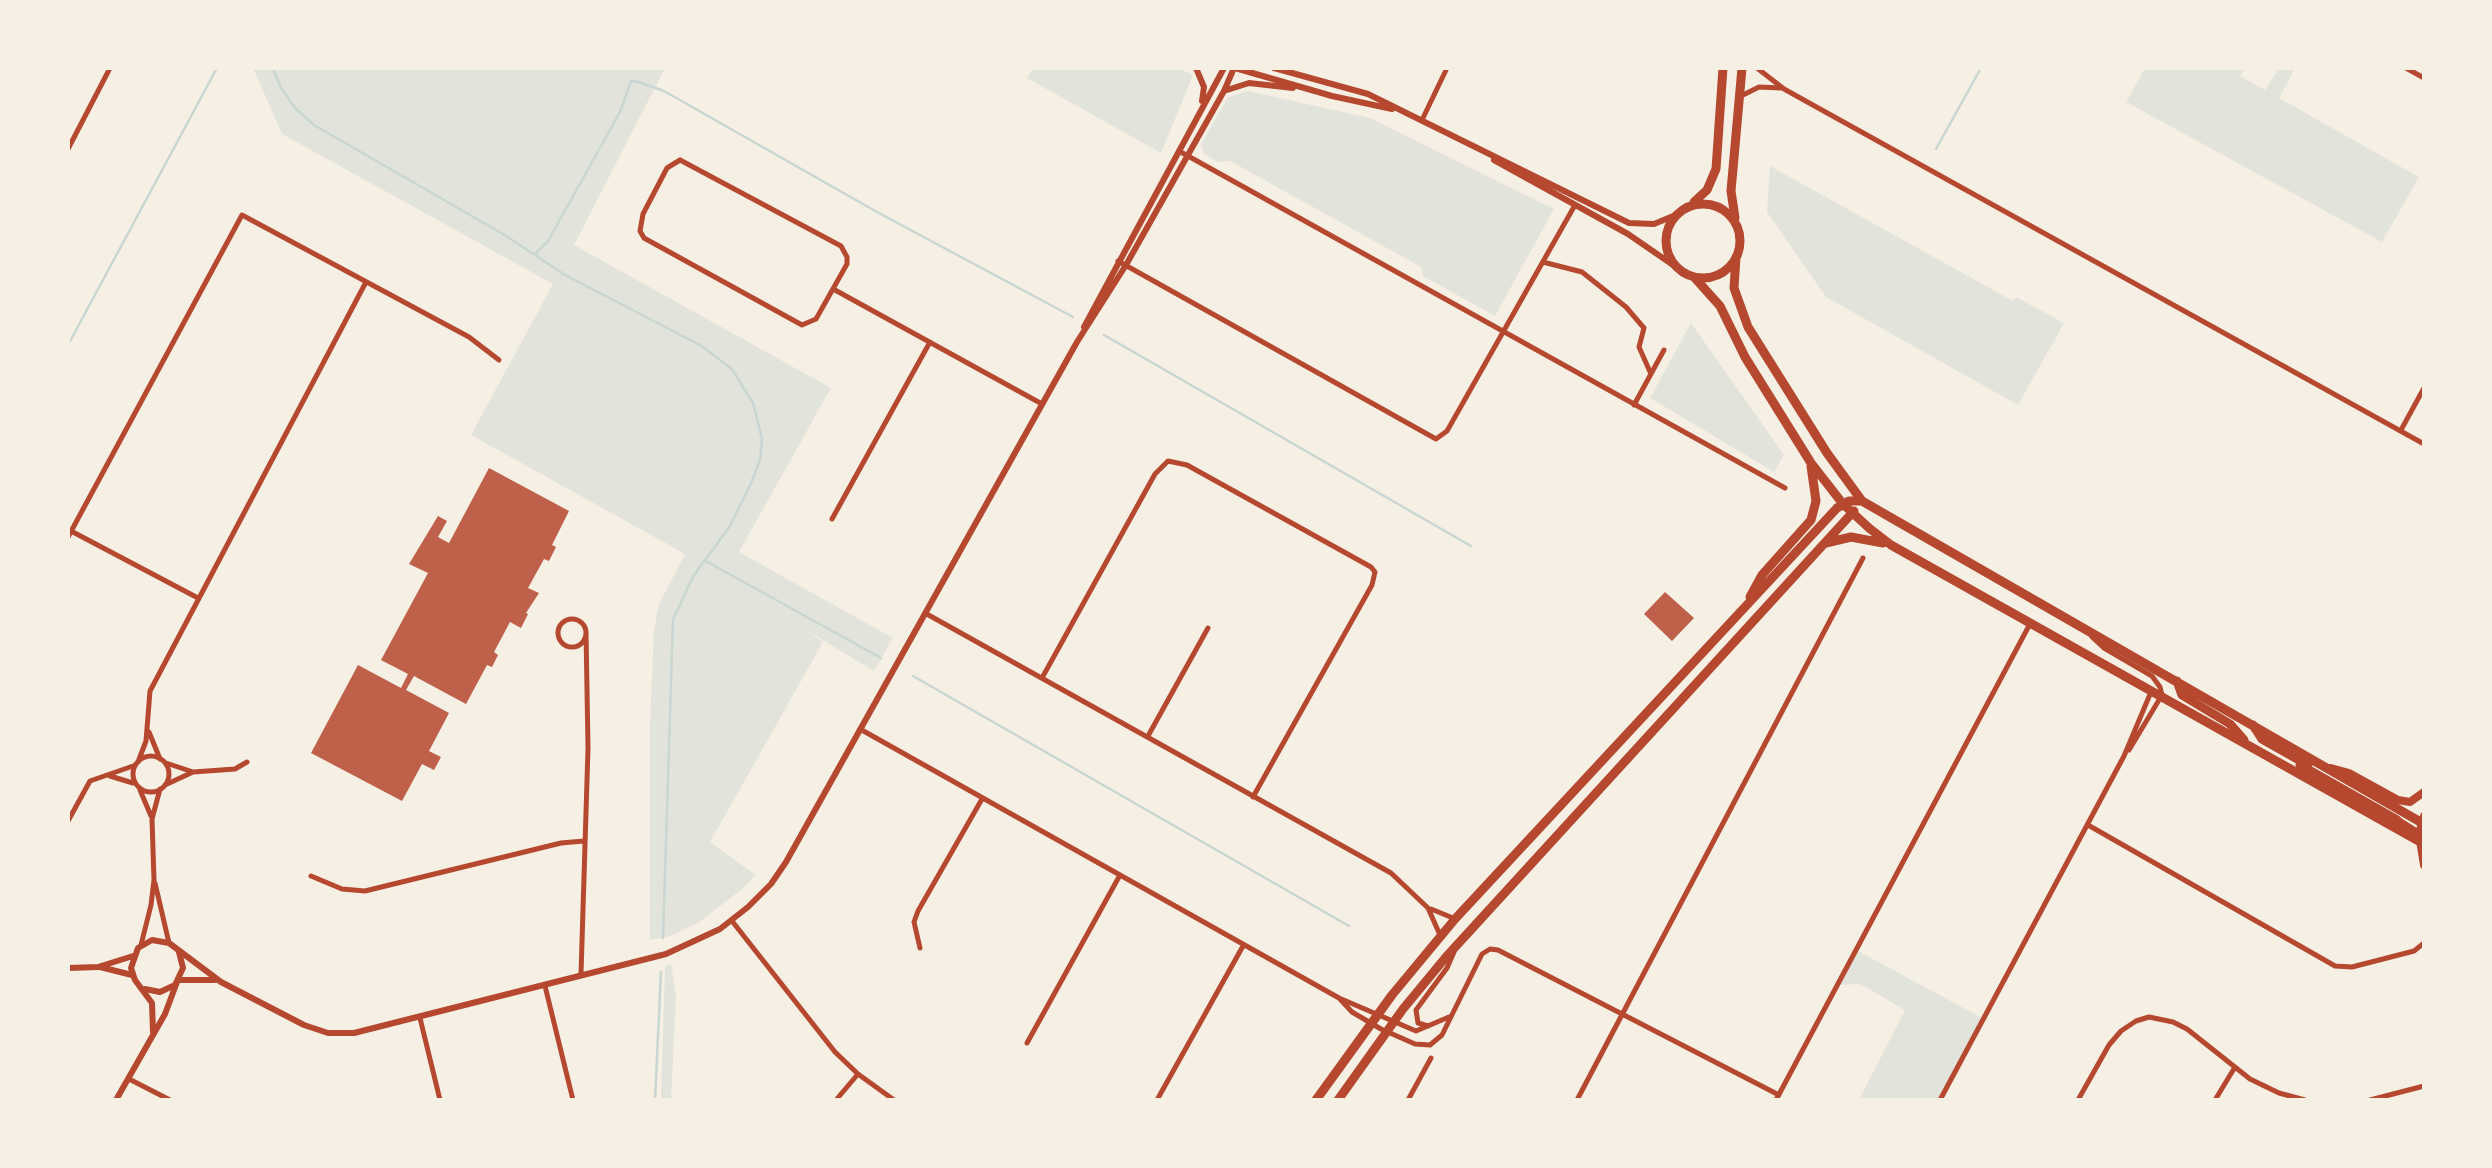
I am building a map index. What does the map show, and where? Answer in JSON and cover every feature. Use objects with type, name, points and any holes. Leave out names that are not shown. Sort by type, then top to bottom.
[{"type":"main road","points":[[1742,68],[1730,191],[1740,244],[1734,288],[1748,327],[1862,501],[2251,723],[2422,832]]},
{"type":"main road","points":[[1722,73],[1716,169],[1705,193],[1668,228],[1670,257],[1720,306],[1746,357],[1811,463],[1843,504],[1890,545],[2152,688],[2249,746],[2422,832]]},
{"type":"main road","points":[[1682,211],[1700,204],[1718,207],[1732,218],[1738,230]]},
{"type":"main road","points":[[1694,277],[1718,274],[1736,257]]},
{"type":"main road","points":[[1748,604],[1762,575],[1812,520],[1816,501],[1811,463]]},
{"type":"main road","points":[[1316,1100],[1454,919],[1843,504],[1862,501]]},
{"type":"main road","points":[[1338,1100],[1456,944],[1862,501]]},
{"type":"main road","points":[[1820,548],[1831,540],[1849,537],[1890,545]]},
{"type":"main road","points":[[2177,680],[2182,695],[2230,724],[2249,746]]},
{"type":"main road","points":[[2251,723],[2265,740],[2422,832]]},
{"type":"main road","points":[[2317,764],[2349,773],[2404,801],[2410,802],[2424,792]]},
{"type":"main road","points":[[2422,832],[2424,865]]},
{"type":"street","points":[[68,149],[110,68]]},
{"type":"street","points":[[1196,68],[1204,87],[1201,108]]},
{"type":"street","points":[[154,880],[169,942],[178,951],[221,982],[304,1025],[328,1033],[365,1032],[580,978],[690,945],[732,920],[761,896],[778,874],[1122,263],[1224,68]]},
{"type":"street","points":[[1122,263],[1188,156],[1234,68],[1398,110]]},
{"type":"street","points":[[1274,68],[1360,92],[1398,110],[1577,202],[1676,266]]},
{"type":"street","points":[[1420,122],[1447,68]]},
{"type":"street","points":[[1713,68],[1722,73]]},
{"type":"street","points":[[1757,68],[1784,88],[2424,444]]},
{"type":"street","points":[[2406,68],[2424,78]]},
{"type":"street","points":[[1224,91],[1249,83],[1309,90]]},
{"type":"street","points":[[1742,96],[1764,86],[1784,88]]},
{"type":"street","points":[[1179,150],[1785,488]]},
{"type":"street","points":[[688,161],[841,246],[846,264],[834,290],[816,319],[802,325],[644,238],[640,222],[667,168],[673,162],[688,161]]},
{"type":"street","points":[[1577,202],[1636,225],[1659,223],[1682,211]]},
{"type":"street","points":[[1122,263],[1436,439],[1447,431],[1577,202]]},
{"type":"street","points":[[198,598],[69,534],[242,215],[469,336],[499,360]]},
{"type":"street","points":[[1543,262],[1582,272],[1626,308],[1644,328],[1639,347],[1651,374]]},
{"type":"street","points":[[152,819],[133,776],[148,729],[150,691],[366,282]]},
{"type":"street","points":[[834,290],[1042,404]]},
{"type":"street","points":[[832,519],[930,342]]},
{"type":"street","points":[[1634,405],[1664,350]]},
{"type":"street","points":[[2401,430],[2424,388]]},
{"type":"street","points":[[1042,678],[1154,474],[1168,460],[1187,464],[1372,566],[1372,585],[1254,797]]},
{"type":"street","points":[[1577,1100],[1863,558]]},
{"type":"street","points":[[925,613],[1391,873],[1428,908],[1454,919]]},
{"type":"street","points":[[580,978],[588,748],[586,632],[576,620],[562,623],[558,639],[580,651],[586,663]]},
{"type":"street","points":[[1339,998],[1371,1024],[1426,1046],[1440,1038],[1480,958],[1486,950],[1494,949],[1514,956],[1777,1098],[2031,622]]},
{"type":"street","points":[[2078,625],[2104,648],[2152,676],[2162,694],[2124,756]]},
{"type":"street","points":[[1148,736],[1208,628]]},
{"type":"street","points":[[572,648],[581,644],[586,632]]},
{"type":"street","points":[[1940,1100],[2124,756],[2152,688]]},
{"type":"street","points":[[133,976],[133,956],[147,930],[154,880],[152,819],[168,775],[148,729]]},
{"type":"street","points":[[860,729],[1339,998],[1416,1032],[1449,1017]]},
{"type":"street","points":[[68,821],[87,785],[148,757],[193,772]]},
{"type":"street","points":[[108,775],[148,792],[193,772],[235,769],[247,762]]},
{"type":"street","points":[[920,948],[914,922],[918,910],[982,798]]},
{"type":"street","points":[[2088,825],[2335,966],[2352,967],[2414,951],[2424,944]]},
{"type":"street","points":[[312,876],[342,888],[365,891],[562,842],[584,840]]},
{"type":"street","points":[[1027,1043],[1120,875]]},
{"type":"street","points":[[1428,908],[1440,935]]},
{"type":"street","points":[[732,920],[834,1052],[894,1100]]},
{"type":"street","points":[[141,945],[157,940],[169,942]]},
{"type":"street","points":[[1432,1027],[1418,1023],[1416,1010],[1449,965],[1456,944]]},
{"type":"street","points":[[1157,1100],[1243,945]]},
{"type":"street","points":[[116,1100],[165,1014],[183,968],[178,951]]},
{"type":"street","points":[[68,968],[98,966],[133,956]]},
{"type":"street","points":[[98,966],[133,976],[144,988],[154,1009],[152,1032]]},
{"type":"street","points":[[144,988],[164,991],[178,981],[208,978],[221,982]]},
{"type":"street","points":[[544,986],[574,1100]]},
{"type":"street","points":[[420,1018],[440,1100]]},
{"type":"street","points":[[2078,1100],[2121,1031],[2149,1018],[2187,1029],[2235,1067],[2279,1094],[2304,1100]]},
{"type":"street","points":[[1408,1100],[1431,1058]]},
{"type":"street","points":[[2215,1100],[2235,1067]]},
{"type":"street","points":[[836,1100],[858,1074]]},
{"type":"street","points":[[128,1078],[170,1100]]},
{"type":"street","points":[[2370,1100],[2424,1086]]},
{"type":"shaded area","points":[[253,68],[665,68],[574,245],[831,388],[739,552],[893,638],[874,671],[806,630],[823,642],[710,842],[756,875],[698,923],[650,940],[654,630],[659,604],[685,554],[471,435],[553,284],[282,134]]},
{"type":"shaded area","points":[[1033,68],[1177,68],[1193,75],[1161,153],[1027,78]]},
{"type":"shaded area","points":[[2145,68],[2245,68],[2240,76],[2265,90],[2279,68],[2295,68],[2279,98],[2419,177],[2382,242],[2126,102]]},
{"type":"shaded area","points":[[1248,91],[1370,118],[1554,209],[1495,316],[1423,276],[1421,267],[1230,161],[1218,162],[1204,154],[1201,144],[1228,97]]},
{"type":"shaded area","points":[[1770,166],[2013,301],[2016,297],[2064,323],[2018,405],[1826,297],[1767,212]]},
{"type":"shaded area","points":[[1691,323],[1784,455],[1774,472],[1650,398]]},
{"type":"shaded area","points":[[1856,950],[1984,1019],[1940,1100],[1859,1100],[1905,1010],[1860,984],[1838,985]]},
{"type":"shaded area","points":[[671,963],[676,996],[671,1100],[661,1100],[665,967]]},
{"type":"building","points":[[489,468],[569,511],[552,545],[556,547],[549,561],[544,559],[528,588],[539,593],[521,628],[510,622],[494,652],[498,655],[492,667],[487,665],[466,704],[414,676],[406,690],[449,713],[429,751],[441,757],[434,770],[422,764],[402,801],[311,753],[358,665],[401,688],[408,674],[381,660],[428,573],[409,564],[438,516],[447,521],[438,537],[449,543]]},
{"type":"building","points":[[1665,592],[1694,618],[1672,641],[1644,614]]},
{"type":"waterway","points":[[68,345],[217,68]]},
{"type":"waterway","points":[[273,68],[295,108],[314,125],[503,234],[565,275],[700,345],[732,369],[753,403],[762,439],[760,460],[730,526],[694,575],[673,619],[663,938]]},
{"type":"waterway","points":[[1936,149],[1981,68]]},
{"type":"waterway","points":[[535,254],[548,241],[620,112],[631,81],[664,91],[1073,317]]},
{"type":"waterway","points":[[1104,335],[1471,546]]},
{"type":"waterway","points":[[704,560],[881,658]]},
{"type":"waterway","points":[[913,676],[1349,926]]},
{"type":"waterway","points":[[655,1100],[661,972]]}]
